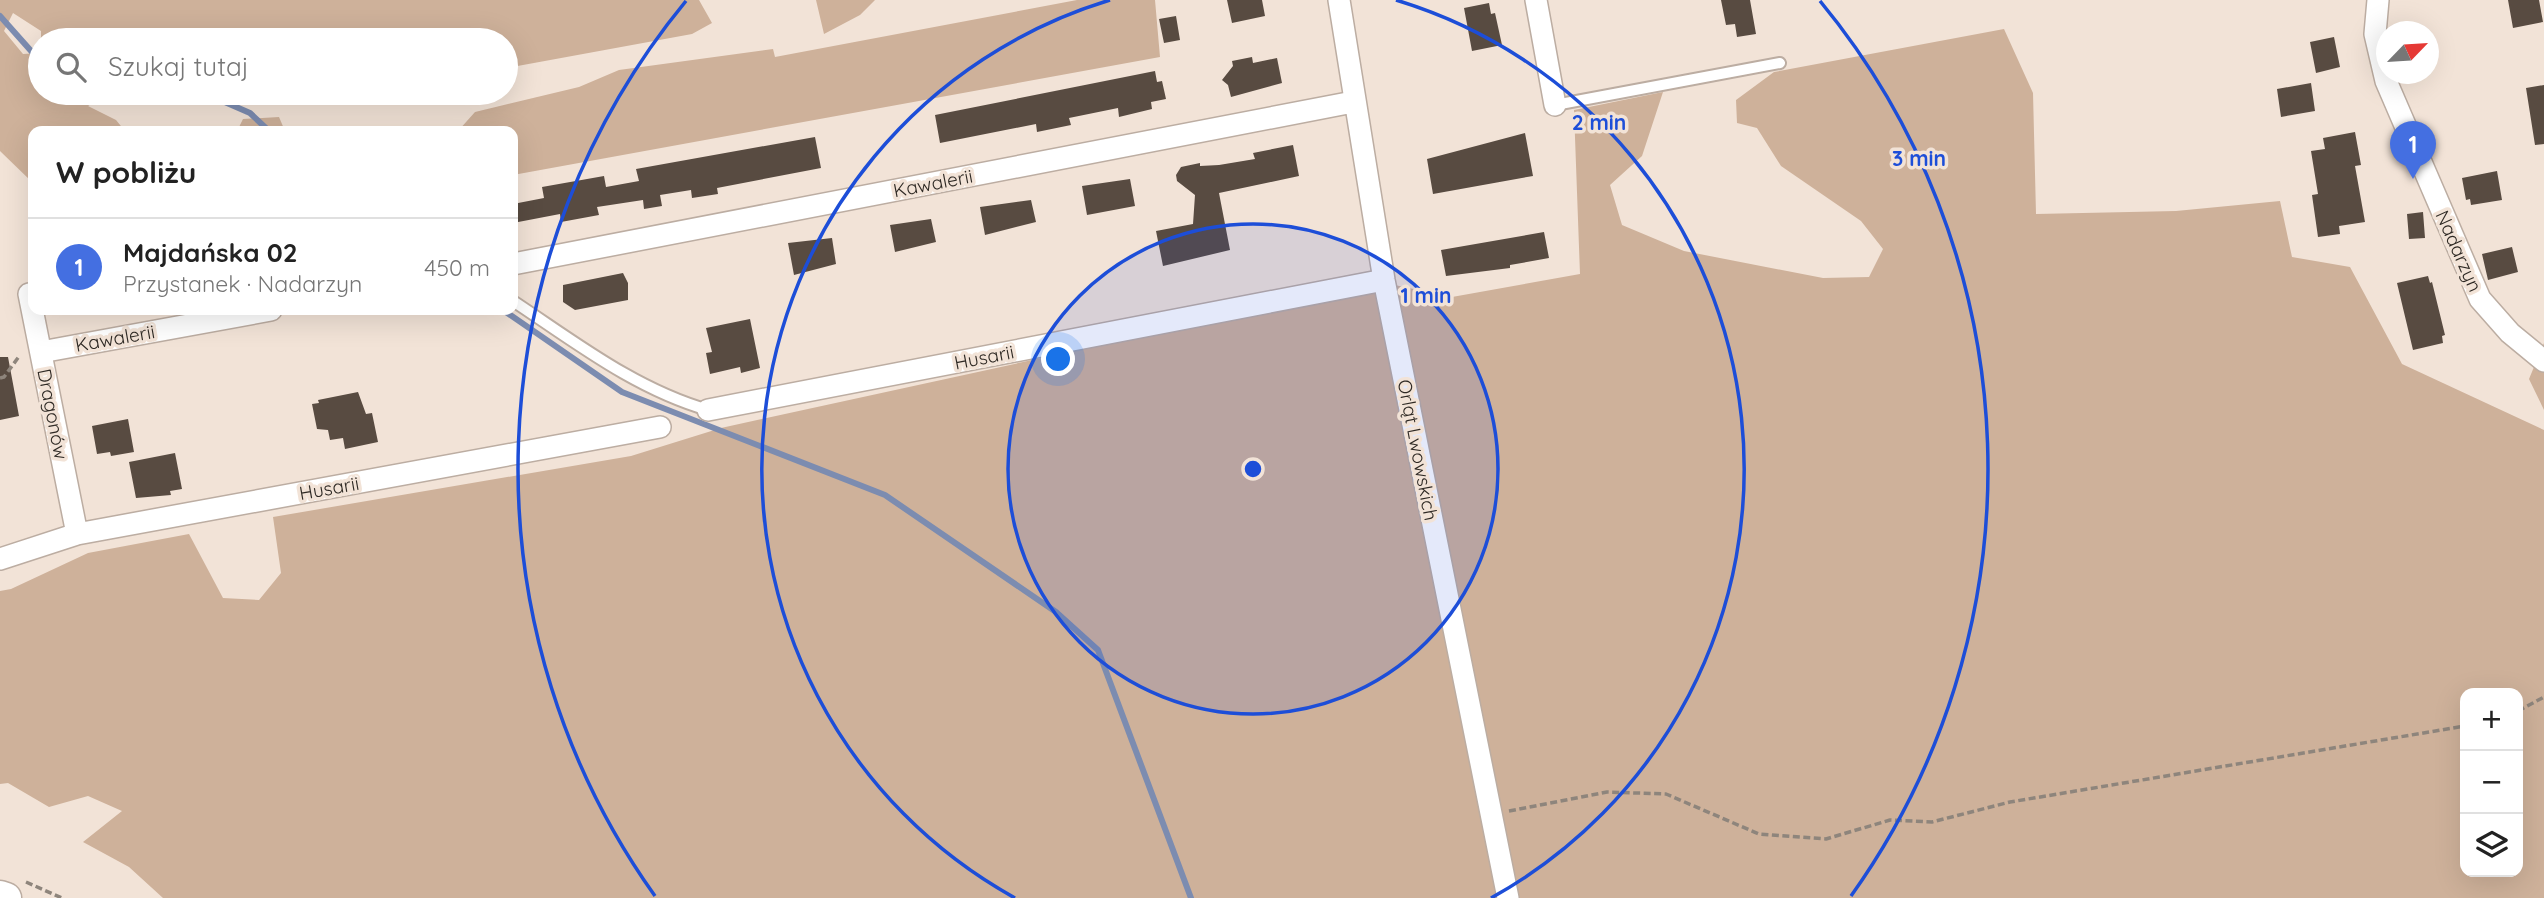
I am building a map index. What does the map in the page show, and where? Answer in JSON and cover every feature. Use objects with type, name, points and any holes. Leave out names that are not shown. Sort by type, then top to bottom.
[{"type":"street","name":"Orląt Lwowskich","points":[[1339,0],[1353,102],[1384,280],[1508,898]]},
{"type":"street","points":[[1535,0],[1555,105]]},
{"type":"street","name":"Nadarzyn","points":[[2378,0],[2375,34],[2386,82],[2480,299],[2510,333],[2544,361]]},
{"type":"street","name":"Kawalerii","points":[[518,263],[1353,102]]},
{"type":"street","name":"Husarii","points":[[708,410],[1384,280]]},
{"type":"street","name":"Dragonów","points":[[30,315],[33,350],[77,534]]},
{"type":"street","name":"Kawalerii","points":[[33,350],[241,315]]},
{"type":"street","name":"Husarii","points":[[0,559],[77,534],[660,427]]},
{"type":"lane","points":[[1555,105],[1780,63]]},
{"type":"lane","points":[[518,304],[629,378],[679,402],[708,410]]},
{"type":"path","points":[[0,378],[33,350]]},
{"type":"path","points":[[2523,708],[2544,698]]},
{"type":"path","points":[[1492,816],[1607,792],[1665,794],[1759,834],[1826,839],[1890,820],[1932,822],[2010,802],[2460,727]]},
{"type":"path","points":[[10,892],[62,898]]},
{"type":"shaded area","points":[[0,0],[699,0],[712,23],[692,34],[518,66],[518,28],[36,28],[13,13],[4,31],[23,54],[28,54],[28,105],[90,105],[116,120],[121,126],[28,126],[28,178],[0,151]]},
{"type":"shaded area","points":[[816,0],[875,0],[860,15],[824,34]]},
{"type":"shaded area","points":[[1077,0],[1155,0],[1160,57],[518,174],[518,126],[462,126],[475,112],[504,105],[518,105],[518,102],[579,87],[619,70],[773,49],[775,57]]},
{"type":"shaded area","points":[[2004,29],[2033,93],[2036,214],[2176,211],[2280,201],[2292,257],[2350,267],[2402,364],[2544,430],[2544,898],[163,898],[129,867],[83,842],[122,811],[88,796],[49,807],[8,783],[0,784],[0,591],[11,589],[88,553],[189,534],[223,598],[259,600],[281,573],[273,517],[631,456],[721,428],[1385,283],[1452,297],[1580,274],[1574,110],[1663,92],[1642,156],[1610,185],[1622,225],[1684,251],[1823,278],[1869,277],[1883,249],[1861,221],[1781,166],[1757,128],[1737,123],[1736,100],[1774,72]]},
{"type":"shaded area","points":[[279,117],[283,126],[240,126],[243,119]]},
{"type":"shaded area","points":[[2544,343],[2544,410],[2529,379]]},
{"type":"building","points":[[1227,0],[1262,0],[1265,16],[1232,23]]},
{"type":"building","points":[[1721,0],[1750,0],[1756,34],[1737,37],[1735,24],[1726,25]]},
{"type":"building","points":[[2508,0],[2539,0],[2543,22],[2513,28]]},
{"type":"building","points":[[1489,3],[1491,14],[1495,13],[1502,45],[1472,51],[1464,8]]},
{"type":"building","points":[[1176,16],[1180,40],[1164,43],[1159,19]]},
{"type":"building","points":[[2334,37],[2340,67],[2316,73],[2310,42]]},
{"type":"building","points":[[1252,57],[1253,63],[1277,58],[1282,83],[1231,97],[1228,85],[1222,80],[1233,66],[1232,61]]},
{"type":"building","points":[[1155,71],[1157,82],[1162,81],[1166,99],[1151,102],[1152,109],[1119,117],[1118,108],[1069,118],[1071,125],[1037,132],[1036,124],[940,143],[935,115]]},
{"type":"building","points":[[2311,83],[2315,111],[2281,117],[2277,89]]},
{"type":"building","points":[[2544,85],[2544,144],[2535,145],[2526,88]]},
{"type":"building","points":[[2355,132],[2361,165],[2355,166],[2365,222],[2339,226],[2340,234],[2318,237],[2312,195],[2318,194],[2311,151],[2325,149],[2323,138]]},
{"type":"building","points":[[1525,133],[1533,176],[1433,194],[1427,159]]},
{"type":"building","points":[[815,137],[821,168],[717,188],[718,194],[692,198],[691,190],[660,195],[662,206],[644,209],[643,200],[597,207],[599,215],[561,222],[560,214],[518,222],[518,203],[544,198],[542,187],[604,176],[606,187],[639,181],[636,169]]},
{"type":"building","points":[[1293,145],[1299,176],[1219,193],[1230,250],[1163,266],[1156,231],[1193,224],[1195,195],[1177,181],[1176,175],[1181,167],[1255,159],[1253,153]]},
{"type":"building","points":[[2497,171],[2502,200],[2471,205],[2470,199],[2466,200],[2462,178]]},
{"type":"building","points":[[1130,179],[1135,206],[1087,215],[1082,186]]},
{"type":"building","points":[[1031,200],[1036,222],[985,235],[980,207]]},
{"type":"building","points":[[2423,212],[2425,238],[2409,239],[2407,214]]},
{"type":"building","points":[[931,219],[936,242],[895,252],[890,225]]},
{"type":"building","points":[[1544,232],[1549,258],[1510,265],[1510,268],[1446,276],[1441,250]]},
{"type":"building","points":[[832,238],[836,264],[794,275],[788,243]]},
{"type":"building","points":[[2512,247],[2518,272],[2488,280],[2482,254]]},
{"type":"building","points":[[623,273],[628,283],[628,300],[575,310],[563,302],[563,285]]},
{"type":"building","points":[[2428,276],[2430,283],[2432,282],[2445,335],[2442,336],[2443,343],[2413,350],[2397,283]]},
{"type":"building","points":[[750,319],[760,368],[741,373],[740,367],[710,374],[706,353],[712,352],[706,328]]},
{"type":"building","points":[[0,357],[8,357],[19,416],[0,420]]},
{"type":"building","points":[[358,392],[366,414],[372,413],[378,442],[345,449],[343,438],[330,440],[328,430],[317,429],[312,404],[319,403],[318,400]]},
{"type":"building","points":[[128,419],[134,452],[111,456],[110,452],[97,454],[92,426]]},
{"type":"building","points":[[175,453],[182,489],[170,491],[171,495],[136,498],[129,462]]},
{"type":"waterway","points":[[0,16],[28,48]]},
{"type":"waterway","points":[[232,105],[250,113],[264,126]]},
{"type":"waterway","points":[[510,315],[622,392],[885,495],[1056,612],[1098,650],[1191,898]]},
{"type":"place","name":"Majdańska 02","points":[[2413,179]]}]
